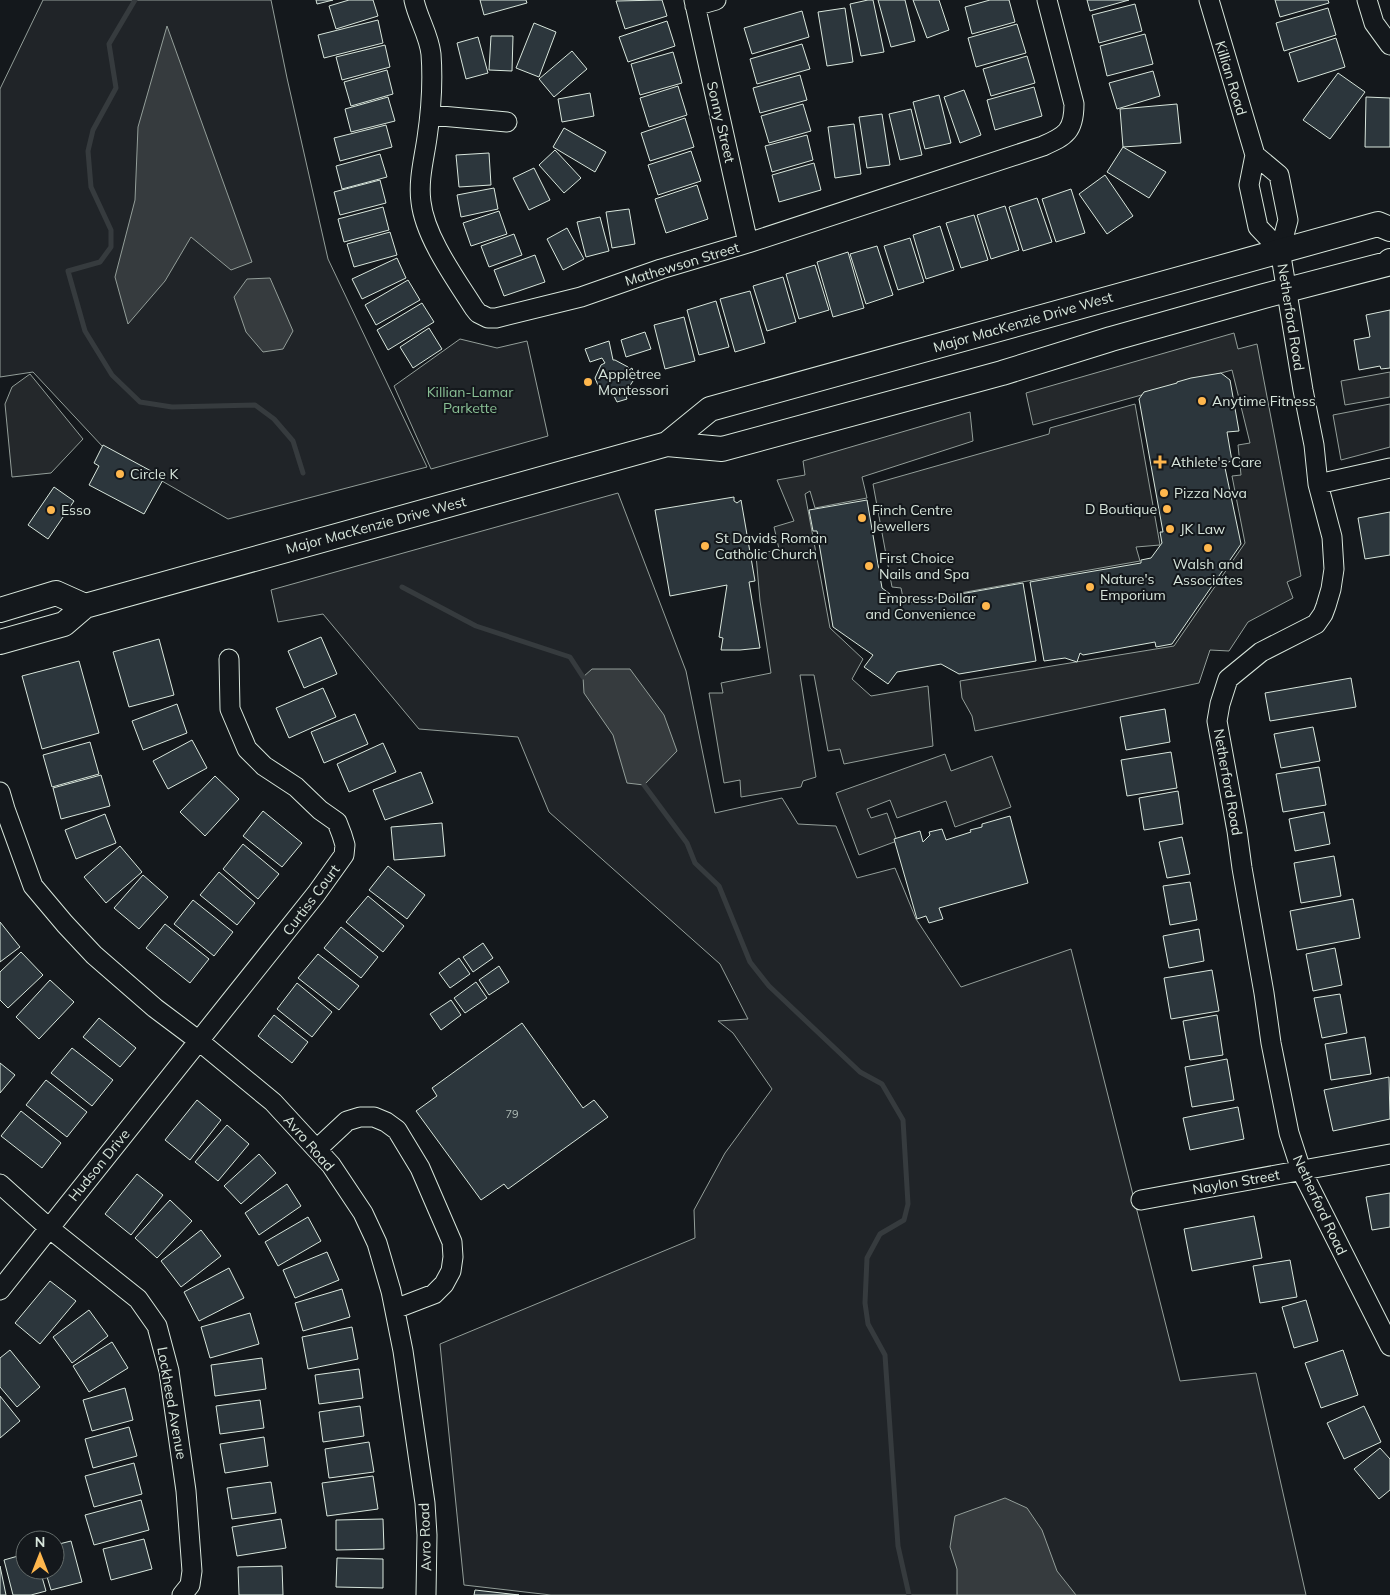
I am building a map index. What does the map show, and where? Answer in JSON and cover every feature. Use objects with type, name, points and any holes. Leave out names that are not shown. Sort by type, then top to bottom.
[{"type":"main road","name":"Major MacKenzie Drive West","points":[[667,444],[710,409],[1378,224],[1390,229]]},
{"type":"main road","name":"Major MacKenzie Drive West","points":[[0,642],[64,624],[85,606],[667,444],[722,449],[1002,373],[1111,339],[1387,264],[1390,261]]},
{"type":"main road","points":[[0,610],[56,594],[85,606]]},
{"type":"street","name":"Mathewson Street","points":[[414,0],[417,13],[429,38],[431,56],[430,116],[421,172],[423,212],[445,262],[474,308],[478,313],[488,318],[496,318],[581,297],[661,269],[748,243],[1034,150],[1064,137],[1074,119],[1074,104],[1047,0]]},
{"type":"street","points":[[695,3],[716,0]]},
{"type":"street","name":"Killian Road","points":[[1208,0],[1255,155],[1249,185],[1258,227],[1280,250]]},
{"type":"street","points":[[1367,0],[1374,23],[1390,45]]},
{"type":"street","name":"Sonny Street","points":[[695,3],[748,243]]},
{"type":"street","points":[[430,116],[507,122]]},
{"type":"street","points":[[1255,155],[1279,175],[1288,220],[1280,250]]},
{"type":"street","name":"Netherford Road","points":[[1280,250],[1302,390],[1314,445],[1318,484],[1332,537],[1334,569],[1331,589],[1323,614],[1316,624],[1261,652],[1228,679],[1217,721],[1237,831],[1271,1043],[1289,1133],[1301,1170],[1390,1346]]},
{"type":"street","points":[[1318,484],[1390,468]]},
{"type":"street","name":"Curtiss Court","points":[[199,1041],[316,894],[344,855],[345,845],[338,822],[320,810],[296,787],[264,766],[247,749],[230,709],[228,659]]},
{"type":"street","name":"Avro Road","points":[[0,792],[4,809],[33,886],[65,924],[94,955],[155,1008],[199,1041],[273,1102],[332,1165],[363,1213],[377,1243],[391,1291],[403,1351],[425,1503],[427,1535],[426,1595]]},
{"type":"street","name":"Hudson Drive","points":[[0,1290],[199,1041]]},
{"type":"street","points":[[318,1149],[347,1121],[360,1117],[374,1117],[386,1122],[397,1130],[420,1168],[452,1242],[451,1271],[444,1284],[434,1294],[395,1309]]},
{"type":"street","name":"Naylon Street","points":[[1142,1200],[1390,1154]]},
{"type":"street","name":"Lockheed Avenue","points":[[0,1184],[49,1228],[138,1299],[157,1326],[169,1371],[186,1491],[192,1571],[190,1586],[182,1595]]},
{"type":"green space","points":[[43,0],[271,0],[328,259],[427,467],[228,519],[103,447],[33,372],[0,377],[0,89]]},
{"type":"green space","name":"Killian-Lamar Parkette","points":[[460,339],[497,348],[527,341],[548,436],[431,469],[394,386]]},
{"type":"green space","points":[[1390,404],[1390,447],[1341,460],[1333,415]]},
{"type":"green space","points":[[618,493],[686,671],[715,813],[782,798],[798,824],[836,826],[857,878],[895,868],[916,919],[961,987],[1071,949],[1180,1381],[1256,1373],[1306,1595],[551,1595],[464,1585],[440,1344],[695,1238],[694,1210],[725,1153],[772,1089],[733,1033],[718,1021],[748,1019],[720,964],[549,812],[518,737],[419,729],[323,614],[278,622],[271,590]]},
{"type":"shaded area","points":[[167,26],[252,262],[231,270],[191,237],[165,281],[128,324],[115,277],[135,200],[138,127]]},
{"type":"shaded area","points":[[270,278],[293,331],[283,349],[263,352],[246,332],[234,297],[247,279]]},
{"type":"shaded area","points":[[1234,333],[1238,349],[1257,344],[1301,576],[1287,582],[1293,598],[1248,622],[1229,651],[1210,650],[1199,683],[975,731],[972,716],[962,698],[960,681],[1174,646],[1245,543],[1232,476],[1241,475],[1238,445],[1250,443],[1232,370],[1033,425],[1026,393]]},
{"type":"shaded area","points":[[1390,372],[1390,397],[1345,405],[1341,381]]},
{"type":"shaded area","points":[[30,374],[83,439],[51,473],[12,477],[5,404],[12,387]]},
{"type":"shaded area","points":[[1135,404],[1160,545],[1136,547],[1140,561],[904,603],[901,588],[892,587],[873,484],[1049,434],[1050,428]]},
{"type":"shaded area","points":[[970,412],[973,441],[862,477],[867,498],[815,508],[810,491],[805,494],[830,628],[863,659],[852,679],[871,696],[928,686],[933,746],[844,764],[840,749],[828,751],[814,675],[800,675],[816,777],[803,781],[801,787],[741,797],[740,780],[724,783],[709,693],[723,693],[721,683],[771,673],[760,601],[756,555],[779,549],[774,527],[794,521],[777,480],[805,475],[803,461]]},
{"type":"shaded area","points":[[592,669],[630,669],[664,715],[677,751],[644,785],[627,783],[613,735],[584,693],[583,677]]},
{"type":"shaded area","points":[[945,754],[951,771],[992,756],[1011,807],[955,827],[946,801],[897,818],[890,800],[867,809],[871,818],[887,813],[897,841],[859,855],[836,793]]},
{"type":"shaded area","points":[[1005,1498],[1027,1508],[1042,1530],[1057,1571],[1076,1595],[957,1595],[957,1569],[950,1547],[955,1516]]},
{"type":"building","points":[[316,0],[333,0],[317,4]]},
{"type":"building","points":[[349,0],[373,0],[378,16],[336,29],[329,6]]},
{"type":"building","points":[[480,0],[526,0],[527,3],[484,15]]},
{"type":"building","points":[[662,0],[667,16],[625,29],[616,1]]},
{"type":"building","points":[[873,0],[884,52],[861,56],[850,4]]},
{"type":"building","points":[[878,0],[905,0],[915,41],[891,47]]},
{"type":"building","points":[[913,0],[939,0],[949,30],[927,38]]},
{"type":"building","points":[[990,0],[1009,0],[1015,22],[972,34],[965,7]]},
{"type":"building","points":[[1087,0],[1129,0],[1090,11]]},
{"type":"building","points":[[1275,0],[1328,0],[1329,3],[1280,17]]},
{"type":"building","points":[[1135,4],[1142,31],[1099,43],[1092,15]]},
{"type":"building","points":[[845,8],[853,62],[827,66],[818,12]]},
{"type":"building","points":[[1328,8],[1336,35],[1284,51],[1276,23]]},
{"type":"building","points":[[802,11],[809,37],[752,54],[744,28]]},
{"type":"building","points":[[378,20],[383,43],[324,58],[318,35]]},
{"type":"building","points":[[667,21],[675,46],[628,62],[619,37]]},
{"type":"building","points":[[534,23],[556,32],[539,77],[516,68]]},
{"type":"building","points":[[1017,24],[1026,53],[976,67],[968,38]]},
{"type":"building","points":[[1145,34],[1153,64],[1107,76],[1100,46]]},
{"type":"building","points":[[491,36],[513,36],[512,71],[489,70]]},
{"type":"building","points":[[478,37],[488,73],[466,79],[457,43]]},
{"type":"building","points":[[1336,38],[1345,67],[1298,82],[1289,53]]},
{"type":"building","points":[[802,44],[810,69],[757,84],[750,59]]},
{"type":"building","points":[[385,45],[390,67],[342,80],[336,57]]},
{"type":"building","points":[[572,51],[587,69],[554,97],[539,79]]},
{"type":"building","points":[[673,52],[682,83],[640,95],[631,64]]},
{"type":"building","points":[[1027,56],[1035,83],[991,96],[983,69]]},
{"type":"building","points":[[387,70],[393,94],[351,106],[344,82]]},
{"type":"building","points":[[1153,71],[1160,96],[1117,109],[1109,83]]},
{"type":"building","points":[[1338,73],[1365,92],[1330,139],[1303,120]]},
{"type":"building","points":[[800,75],[807,100],[760,113],[753,88]]},
{"type":"building","points":[[678,86],[687,115],[649,127],[640,98]]},
{"type":"building","points":[[1034,87],[1042,116],[995,130],[987,100]]},
{"type":"building","points":[[964,90],[981,135],[960,143],[944,97]]},
{"type":"building","points":[[590,93],[594,116],[562,122],[558,99]]},
{"type":"building","points":[[939,95],[951,143],[925,149],[913,102]]},
{"type":"building","points":[[388,97],[395,121],[351,132],[345,109]]},
{"type":"building","points":[[1366,97],[1390,98],[1390,147],[1365,147]]},
{"type":"building","points":[[803,104],[811,131],[769,143],[761,116]]},
{"type":"building","points":[[1177,104],[1181,143],[1123,147],[1120,109]]},
{"type":"building","points":[[911,109],[922,155],[900,160],[889,114]]},
{"type":"building","points":[[882,114],[890,165],[867,168],[859,117]]},
{"type":"building","points":[[685,118],[694,147],[650,161],[641,133]]},
{"type":"building","points":[[854,124],[861,174],[835,178],[828,127]]},
{"type":"building","points":[[386,125],[392,147],[340,161],[334,138]]},
{"type":"building","points":[[564,128],[606,152],[595,172],[553,147]]},
{"type":"building","points":[[807,135],[813,160],[772,172],[765,146]]},
{"type":"building","points":[[1123,147],[1166,172],[1149,198],[1107,172]]},
{"type":"building","points":[[555,150],[581,178],[564,193],[539,165]]},
{"type":"building","points":[[691,151],[701,181],[658,195],[648,165]]},
{"type":"building","points":[[489,153],[491,185],[459,187],[456,155]]},
{"type":"building","points":[[380,154],[387,177],[342,189],[336,166]]},
{"type":"building","points":[[814,163],[821,190],[779,202],[772,175]]},
{"type":"building","points":[[534,168],[550,200],[529,210],[513,178]]},
{"type":"building","points":[[1105,175],[1133,216],[1107,234],[1079,194]]},
{"type":"building","points":[[380,180],[386,203],[340,215],[334,192]]},
{"type":"building","points":[[697,185],[708,219],[666,233],[655,199]]},
{"type":"building","points":[[494,188],[498,209],[461,217],[457,195]]},
{"type":"building","points":[[1071,189],[1085,233],[1056,242],[1042,199]]},
{"type":"building","points":[[1037,198],[1052,242],[1023,251],[1009,207]]},
{"type":"building","points":[[1005,206],[1019,250],[991,259],[977,215]]},
{"type":"building","points":[[383,207],[389,230],[344,242],[338,219]]},
{"type":"building","points":[[629,209],[635,244],[612,248],[606,212]]},
{"type":"building","points":[[499,211],[507,234],[471,246],[463,223]]},
{"type":"building","points":[[974,215],[988,260],[961,268],[946,223]]},
{"type":"building","points":[[600,217],[609,251],[586,257],[577,222]]},
{"type":"building","points":[[940,226],[954,270],[926,279],[913,235]]},
{"type":"building","points":[[567,228],[584,259],[563,270],[547,239]]},
{"type":"building","points":[[390,232],[397,255],[354,267],[347,244]]},
{"type":"building","points":[[514,234],[522,255],[489,267],[481,246]]},
{"type":"building","points":[[910,238],[924,282],[898,290],[884,246]]},
{"type":"building","points":[[877,246],[893,295],[866,304],[850,254]]},
{"type":"building","points":[[848,252],[864,308],[833,317],[817,262]]},
{"type":"building","points":[[535,255],[545,282],[504,296],[494,270]]},
{"type":"building","points":[[397,258],[406,278],[362,299],[352,279]]},
{"type":"building","points":[[815,265],[829,310],[799,319],[786,274]]},
{"type":"building","points":[[783,277],[796,322],[767,331],[753,286]]},
{"type":"building","points":[[408,280],[420,300],[376,325],[365,305]]},
{"type":"building","points":[[750,291],[765,343],[735,352],[720,299]]},
{"type":"building","points":[[716,301],[729,347],[699,355],[687,310]]},
{"type":"building","points":[[422,303],[434,322],[388,350],[377,330]]},
{"type":"building","points":[[1390,310],[1390,368],[1381,369],[1380,366],[1359,370],[1354,340],[1370,337],[1366,315]]},
{"type":"building","points":[[684,317],[695,361],[665,369],[654,325]]},
{"type":"building","points":[[429,328],[442,349],[413,368],[400,347]]},
{"type":"building","points":[[645,332],[651,349],[626,357],[621,340]]},
{"type":"building","points":[[609,341],[613,360],[628,367],[629,370],[632,368],[635,378],[625,393],[627,399],[617,402],[614,396],[600,390],[595,378],[601,365],[605,363],[602,358],[590,362],[585,349]]},
{"type":"building","points":[[1221,373],[1230,380],[1239,431],[1227,432],[1232,461],[1224,463],[1241,544],[1172,644],[1156,647],[1155,642],[1083,655],[1080,653],[1077,662],[1065,658],[1044,661],[1030,582],[1141,563],[1141,560],[1151,558],[1162,543],[1160,532],[1163,532],[1139,399],[1144,392],[1191,378]]},
{"type":"building","points":[[103,445],[164,478],[144,514],[89,485],[99,466],[94,463]]},
{"type":"building","points":[[54,487],[74,501],[48,539],[28,525]]},
{"type":"building","name":"St Davids Roman Catholic Church","points":[[734,497],[734,501],[737,503],[741,500],[755,581],[749,582],[760,648],[721,650],[723,638],[719,637],[727,585],[670,596],[655,510]]},
{"type":"building","points":[[867,500],[882,588],[903,604],[1023,583],[1036,661],[959,674],[941,664],[897,672],[888,684],[864,667],[873,655],[833,627],[817,531],[813,531],[809,510]]},
{"type":"building","points":[[1390,512],[1390,555],[1365,559],[1358,518]]},
{"type":"building","points":[[321,637],[337,674],[304,688],[288,651]]},
{"type":"building","points":[[159,639],[174,695],[129,707],[113,652]]},
{"type":"building","points":[[79,661],[99,733],[42,749],[22,676]]},
{"type":"building","points":[[1351,678],[1356,707],[1270,721],[1265,693]]},
{"type":"building","points":[[323,688],[336,717],[289,738],[276,708]]},
{"type":"building","points":[[177,704],[187,733],[143,750],[132,721]]},
{"type":"building","points":[[1165,709],[1170,742],[1126,750],[1120,717]]},
{"type":"building","points":[[355,714],[368,744],[324,763],[311,732]]},
{"type":"building","points":[[1313,727],[1320,761],[1281,768],[1274,734]]},
{"type":"building","points":[[192,740],[207,768],[168,789],[153,761]]},
{"type":"building","points":[[90,742],[99,774],[52,787],[43,755]]},
{"type":"building","points":[[383,743],[396,772],[349,792],[337,764]]},
{"type":"building","points":[[1171,752],[1177,788],[1127,796],[1121,760]]},
{"type":"building","points":[[1319,767],[1326,805],[1283,812],[1276,774]]},
{"type":"building","points":[[421,772],[433,803],[385,820],[373,790]]},
{"type":"building","points":[[101,775],[110,806],[61,819],[53,788]]},
{"type":"building","points":[[215,776],[239,799],[205,836],[180,812]]},
{"type":"building","points":[[1178,791],[1183,824],[1144,830],[1139,798]]},
{"type":"building","points":[[263,811],[302,843],[282,867],[243,836]]},
{"type":"building","points":[[1324,812],[1330,844],[1295,851],[1289,819]]},
{"type":"building","points":[[105,814],[116,843],[76,859],[65,830]]},
{"type":"building","points":[[1010,816],[1028,883],[939,908],[943,919],[929,923],[926,916],[917,919],[894,839],[920,831],[923,842],[930,835],[929,832],[942,829],[946,840],[971,832],[970,830],[982,827],[982,824]]},
{"type":"building","points":[[442,823],[445,856],[394,860],[391,827]]},
{"type":"building","points":[[1182,837],[1190,874],[1167,878],[1159,842]]},
{"type":"building","points":[[243,844],[279,874],[258,899],[223,869]]},
{"type":"building","points":[[120,846],[142,872],[106,903],[84,877]]},
{"type":"building","points":[[1334,856],[1341,896],[1301,903],[1294,863]]},
{"type":"building","points":[[388,866],[425,895],[407,919],[369,890]]},
{"type":"building","points":[[219,872],[255,903],[237,925],[200,895]]},
{"type":"building","points":[[143,875],[168,897],[139,929],[114,908]]},
{"type":"building","points":[[1190,882],[1197,920],[1170,925],[1163,886]]},
{"type":"building","points":[[368,896],[404,926],[383,952],[346,922]]},
{"type":"building","points":[[1353,899],[1360,938],[1297,950],[1290,911]]},
{"type":"building","points":[[193,900],[233,932],[214,956],[174,924]]},
{"type":"building","points":[[0,922],[20,947],[0,962]]},
{"type":"building","points":[[165,924],[209,959],[190,983],[146,948]]},
{"type":"building","points":[[341,927],[378,957],[361,978],[324,948]]},
{"type":"building","points":[[1199,929],[1204,961],[1169,968],[1163,936]]},
{"type":"building","points":[[483,943],[493,958],[473,972],[463,957]]},
{"type":"building","points":[[1335,948],[1342,985],[1313,991],[1306,954]]},
{"type":"building","points":[[21,952],[43,975],[8,1008],[0,1000],[0,972]]},
{"type":"building","points":[[318,954],[359,986],[339,1010],[298,978]]},
{"type":"building","points":[[459,958],[470,974],[450,988],[439,973]]},
{"type":"building","points":[[499,966],[509,982],[489,995],[479,980]]},
{"type":"building","points":[[1212,970],[1219,1011],[1171,1019],[1164,978]]},
{"type":"building","points":[[50,980],[74,1002],[39,1039],[16,1017]]},
{"type":"building","points":[[476,982],[487,998],[465,1013],[454,998]]},
{"type":"building","points":[[297,983],[332,1012],[312,1037],[277,1009]]},
{"type":"building","points":[[1340,994],[1347,1033],[1322,1038],[1314,998]]},
{"type":"building","points":[[451,1000],[461,1015],[441,1030],[430,1014]]},
{"type":"building","points":[[274,1015],[308,1042],[292,1063],[258,1036]]},
{"type":"building","points":[[1217,1015],[1223,1055],[1190,1060],[1183,1021]]},
{"type":"building","points":[[99,1018],[136,1048],[120,1067],[83,1037]]},
{"type":"building","points":[[522,1023],[583,1108],[594,1100],[608,1117],[508,1189],[504,1184],[481,1200],[416,1111],[437,1096],[432,1088]]},
{"type":"building","points":[[1365,1037],[1371,1074],[1331,1080],[1325,1044]]},
{"type":"building","points":[[72,1048],[113,1080],[92,1106],[51,1073]]},
{"type":"building","points":[[1227,1059],[1234,1100],[1192,1107],[1185,1067]]},
{"type":"building","points":[[0,1063],[15,1075],[0,1093]]},
{"type":"building","points":[[1389,1077],[1390,1119],[1333,1131],[1324,1090]]},
{"type":"building","points":[[46,1080],[87,1112],[67,1137],[26,1105]]},
{"type":"building","points":[[197,1100],[221,1120],[190,1160],[165,1140]]},
{"type":"building","points":[[1238,1107],[1244,1139],[1190,1150],[1183,1118]]},
{"type":"building","points":[[21,1111],[61,1143],[42,1168],[1,1136]]},
{"type":"building","points":[[227,1125],[249,1144],[218,1181],[195,1162]]},
{"type":"building","points":[[259,1154],[276,1173],[241,1204],[224,1186]]},
{"type":"building","points":[[137,1174],[163,1195],[131,1235],[105,1214]]},
{"type":"building","points":[[287,1184],[301,1206],[259,1235],[245,1213]]},
{"type":"building","points":[[1390,1193],[1390,1227],[1372,1230],[1366,1197]]},
{"type":"building","points":[[170,1200],[192,1221],[157,1258],[135,1238]]},
{"type":"building","points":[[1254,1216],[1262,1258],[1192,1271],[1184,1229]]},
{"type":"building","points":[[308,1217],[321,1241],[278,1266],[265,1242]]},
{"type":"building","points":[[201,1230],[221,1256],[181,1287],[161,1261]]},
{"type":"building","points":[[327,1252],[339,1280],[295,1298],[283,1270]]},
{"type":"building","points":[[1290,1260],[1297,1297],[1260,1303],[1253,1266]]},
{"type":"building","points":[[229,1268],[244,1298],[199,1321],[184,1292]]},
{"type":"building","points":[[50,1281],[76,1301],[40,1344],[15,1323]]},
{"type":"building","points":[[342,1289],[350,1317],[303,1331],[295,1303]]},
{"type":"building","points":[[1306,1300],[1318,1341],[1294,1348],[1282,1307]]},
{"type":"building","points":[[89,1310],[108,1336],[72,1363],[53,1337]]},
{"type":"building","points":[[250,1313],[259,1344],[210,1358],[201,1327]]},
{"type":"building","points":[[352,1327],[358,1359],[308,1369],[302,1337]]},
{"type":"building","points":[[112,1342],[128,1368],[89,1392],[73,1366]]},
{"type":"building","points":[[10,1350],[40,1387],[17,1407],[0,1387],[0,1358]]},
{"type":"building","points":[[1343,1350],[1358,1395],[1321,1408],[1305,1363]]},
{"type":"building","points":[[262,1358],[266,1389],[215,1396],[211,1365]]},
{"type":"building","points":[[359,1369],[363,1398],[319,1404],[315,1375]]},
{"type":"building","points":[[125,1388],[133,1420],[92,1431],[83,1400]]},
{"type":"building","points":[[0,1396],[20,1421],[0,1438]]},
{"type":"building","points":[[260,1400],[264,1428],[220,1434],[216,1406]]},
{"type":"building","points":[[360,1406],[364,1436],[323,1442],[319,1412]]},
{"type":"building","points":[[1364,1406],[1381,1442],[1344,1459],[1327,1423]]},
{"type":"building","points":[[129,1427],[137,1456],[93,1468],[85,1439]]},
{"type":"building","points":[[264,1437],[268,1466],[225,1473],[220,1444]]},
{"type":"building","points":[[369,1442],[374,1472],[329,1478],[325,1449]]},
{"type":"building","points":[[1380,1448],[1390,1459],[1390,1490],[1379,1499],[1354,1469]]},
{"type":"building","points":[[134,1463],[142,1494],[94,1507],[85,1476]]},
{"type":"building","points":[[373,1476],[378,1509],[327,1516],[322,1483]]},
{"type":"building","points":[[271,1482],[276,1513],[232,1519],[227,1488]]},
{"type":"building","points":[[141,1500],[149,1530],[94,1545],[85,1515]]},
{"type":"building","points":[[281,1519],[286,1548],[237,1556],[232,1527]]},
{"type":"building","points":[[383,1519],[384,1549],[336,1550],[336,1520]]},
{"type":"building","points":[[144,1539],[152,1569],[111,1580],[103,1549]]},
{"type":"building","points":[[71,1541],[82,1582],[51,1590],[48,1580],[65,1580],[65,1542]]},
{"type":"building","points":[[15,1557],[15,1580],[43,1580],[46,1591],[31,1595],[13,1595],[4,1560]]},
{"type":"building","points":[[337,1558],[383,1559],[383,1588],[336,1587]]},
{"type":"building","points":[[0,1566],[6,1595],[0,1595]]},
{"type":"building","points":[[282,1566],[283,1595],[239,1595],[238,1567]]},
{"type":"building","points":[[475,1590],[519,1595],[474,1595]]},
{"type":"waterway","points":[[135,0],[109,44],[116,88],[93,130],[88,151],[91,187],[111,230],[111,247],[100,262],[68,271],[85,331],[112,375],[140,402],[172,407],[255,405],[274,419],[293,441],[303,473]]},
{"type":"waterway","points":[[402,587],[476,626],[570,657],[583,677]]},
{"type":"waterway","points":[[644,785],[687,843],[695,863],[719,886],[750,962],[769,986],[860,1072],[882,1084],[903,1120],[908,1204],[904,1220],[880,1234],[867,1258],[865,1303],[868,1324],[885,1355],[898,1546],[909,1595]]},
{"type":"place","name":"Appletree Montessori","points":[[588,382]]},
{"type":"place","name":"Anytime Fitness","points":[[1202,401]]},
{"type":"place","name":"Athlete's Care","points":[[1160,462]]},
{"type":"place","name":"Circle K","points":[[120,474]]},
{"type":"place","name":"Pizza Nova","points":[[1164,493]]},
{"type":"place","name":"D Boutique","points":[[1167,509]]},
{"type":"place","name":"Esso","points":[[51,510]]},
{"type":"place","name":"Finch Centre Jewellers","points":[[862,518]]},
{"type":"place","name":"JK Law","points":[[1170,529]]},
{"type":"place","name":"St Davids Roman Catholic Church","points":[[705,546]]},
{"type":"place","name":"Walsh and Associates","points":[[1208,548]]},
{"type":"place","name":"First Choice Nails and Spa","points":[[869,566]]},
{"type":"place","name":"Nature's Emporium","points":[[1090,587]]},
{"type":"place","name":"Empress Dollar and Convenience","points":[[986,606]]}]
